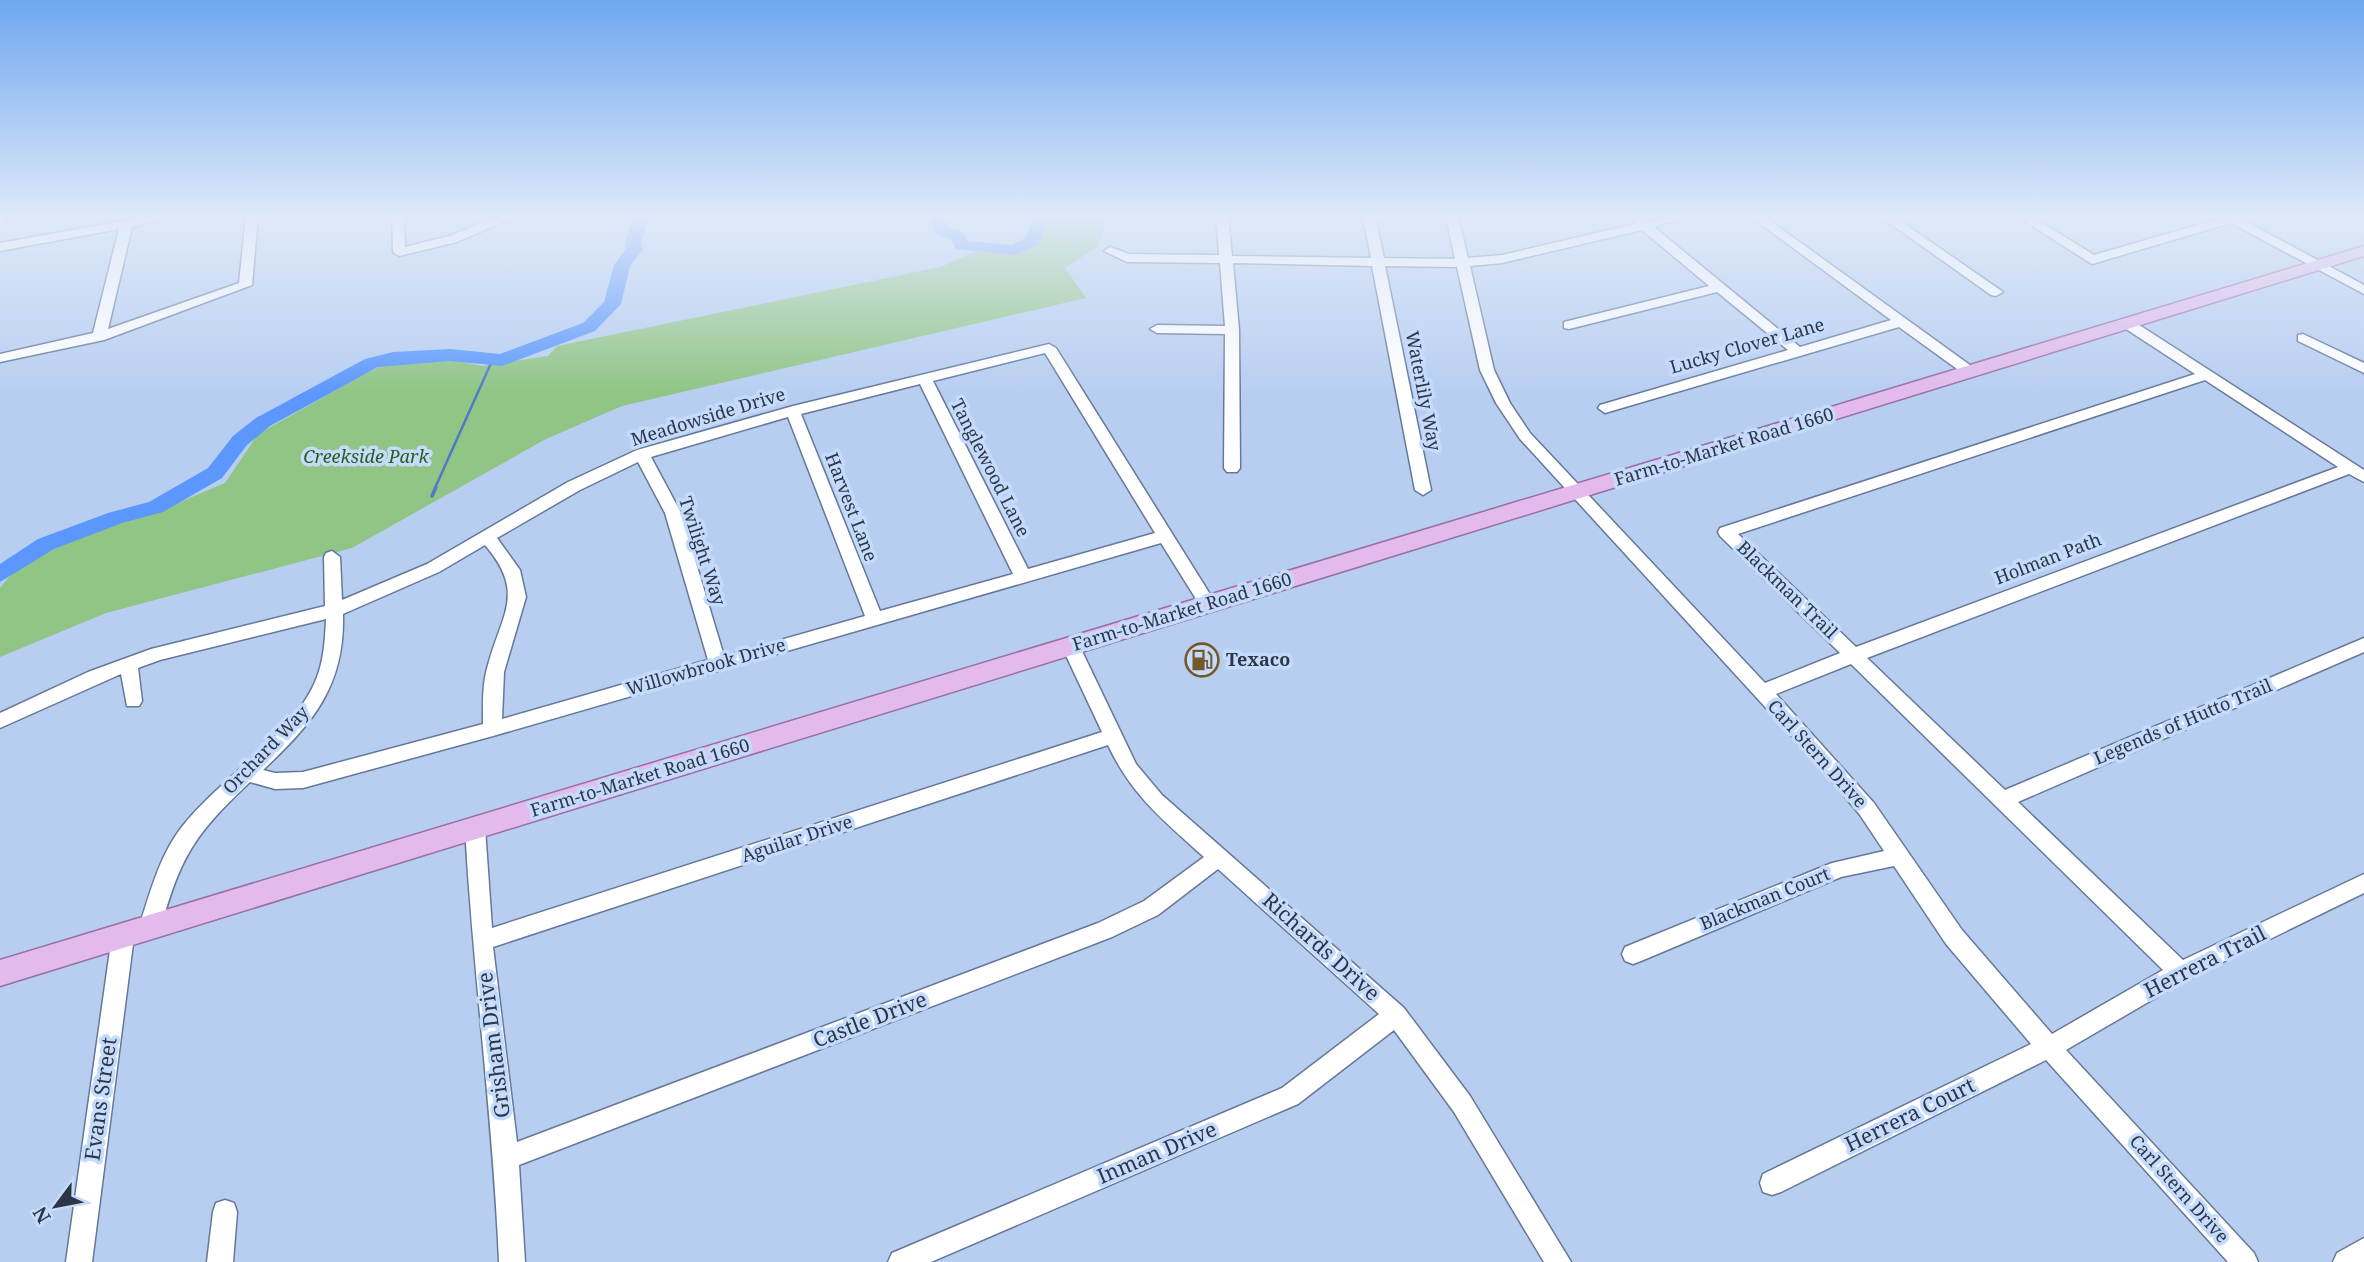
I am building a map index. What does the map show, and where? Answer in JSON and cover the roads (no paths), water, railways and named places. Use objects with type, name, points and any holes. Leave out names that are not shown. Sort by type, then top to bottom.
[{"type":"main road","name":"Farm-to-Market Road 1660","points":[[0,973],[2284,276]]},
{"type":"street","points":[[99,337],[114,276]]},
{"type":"street","points":[[0,358],[99,337],[245,285],[246,276]]},
{"type":"street","points":[[1228,276],[1232,330],[1232,468]]},
{"type":"street","name":"Waterlily Way","points":[[1381,276],[1423,490]]},
{"type":"street","name":"Carl Stern Drive","points":[[1465,276],[1487,370],[1503,403],[1525,436],[1827,762],[1867,809],[1954,937],[1997,990],[2245,1262]]},
{"type":"street","points":[[1706,276],[1797,351]]},
{"type":"street","points":[[1837,276],[1969,371]]},
{"type":"street","points":[[1973,276],[1996,292]]},
{"type":"street","points":[[2339,276],[2364,290]]},
{"type":"street","points":[[1569,326],[1720,287]]},
{"type":"street","name":"Lucky Clover Lane","points":[[1605,408],[1899,322]]},
{"type":"street","points":[[2128,324],[2358,472]]},
{"type":"street","points":[[1157,329],[1232,330]]},
{"type":"street","points":[[2303,338],[2364,369]]},
{"type":"street","name":"Meadowside Drive","points":[[0,721],[129,663],[332,611],[433,568],[574,486],[642,454],[793,411],[1049,348],[1207,603]]},
{"type":"street","name":"Blackman Trail","points":[[2180,972],[1726,533],[2207,375]]},
{"type":"street","name":"Tanglewood Lane","points":[[924,378],[1022,575]]},
{"type":"street","name":"Harvest Lane","points":[[793,411],[874,617]]},
{"type":"street","name":"Twilight Way","points":[[642,454],[673,513],[718,664]]},
{"type":"street","name":"Holman Path","points":[[1762,694],[1778,684],[1855,655],[2358,472]]},
{"type":"street","points":[[486,536],[510,564],[517,579],[518,602],[492,684],[493,729]]},
{"type":"street","name":"Willowbrook Drive","points":[[244,773],[275,780],[303,780],[493,729],[874,617],[1165,536]]},
{"type":"street","name":"Orchard Way","points":[[150,928],[169,865],[188,832],[308,708],[325,681],[334,641],[332,557]]},
{"type":"street","name":"Legends of Hutto Trail","points":[[2003,800],[2364,645]]},
{"type":"street","name":"Richards Drive","points":[[1071,647],[1129,769],[1155,801],[1396,1015],[1425,1049],[1450,1086],[1558,1262]]},
{"type":"street","points":[[129,663],[133,701]]},
{"type":"street","name":"Aguilar Drive","points":[[482,942],[1112,736]]},
{"type":"street","name":"Grisham Drive","points":[[475,828],[482,942],[507,1158],[512,1262]]},
{"type":"street","name":"Castle Drive","points":[[507,1158],[1105,930],[1151,908],[1220,856]]},
{"type":"street","name":"Blackman Court","points":[[1633,954],[1839,869],[1900,856]]},
{"type":"street","name":"Herrera Trail","points":[[2049,1047],[2180,972],[2364,883]]},
{"type":"street","name":"Evans Street","points":[[79,1262],[123,936]]},
{"type":"street","name":"Inman Drive","points":[[901,1262],[1290,1096],[1396,1015]]},
{"type":"street","name":"Herrera Court","points":[[1772,1183],[2049,1047]]},
{"type":"street","points":[[220,1262],[225,1212]]},
{"type":"street","points":[[2346,1262],[2364,1251]]},
{"type":"waterway","points":[[0,574],[46,544],[115,518],[156,507],[215,473],[225,464],[240,441],[263,422],[372,363],[393,358],[450,355],[502,360],[589,327],[612,304],[619,276]]},
{"type":"waterway","points":[[435,488],[492,361]]},
{"type":"waterway","points":[[432,496],[436,487]]},
{"type":"place","name":"Texaco","points":[[1202,660]]},
{"type":"park label","name":"Creekside Park","points":[[366,457]]}]
